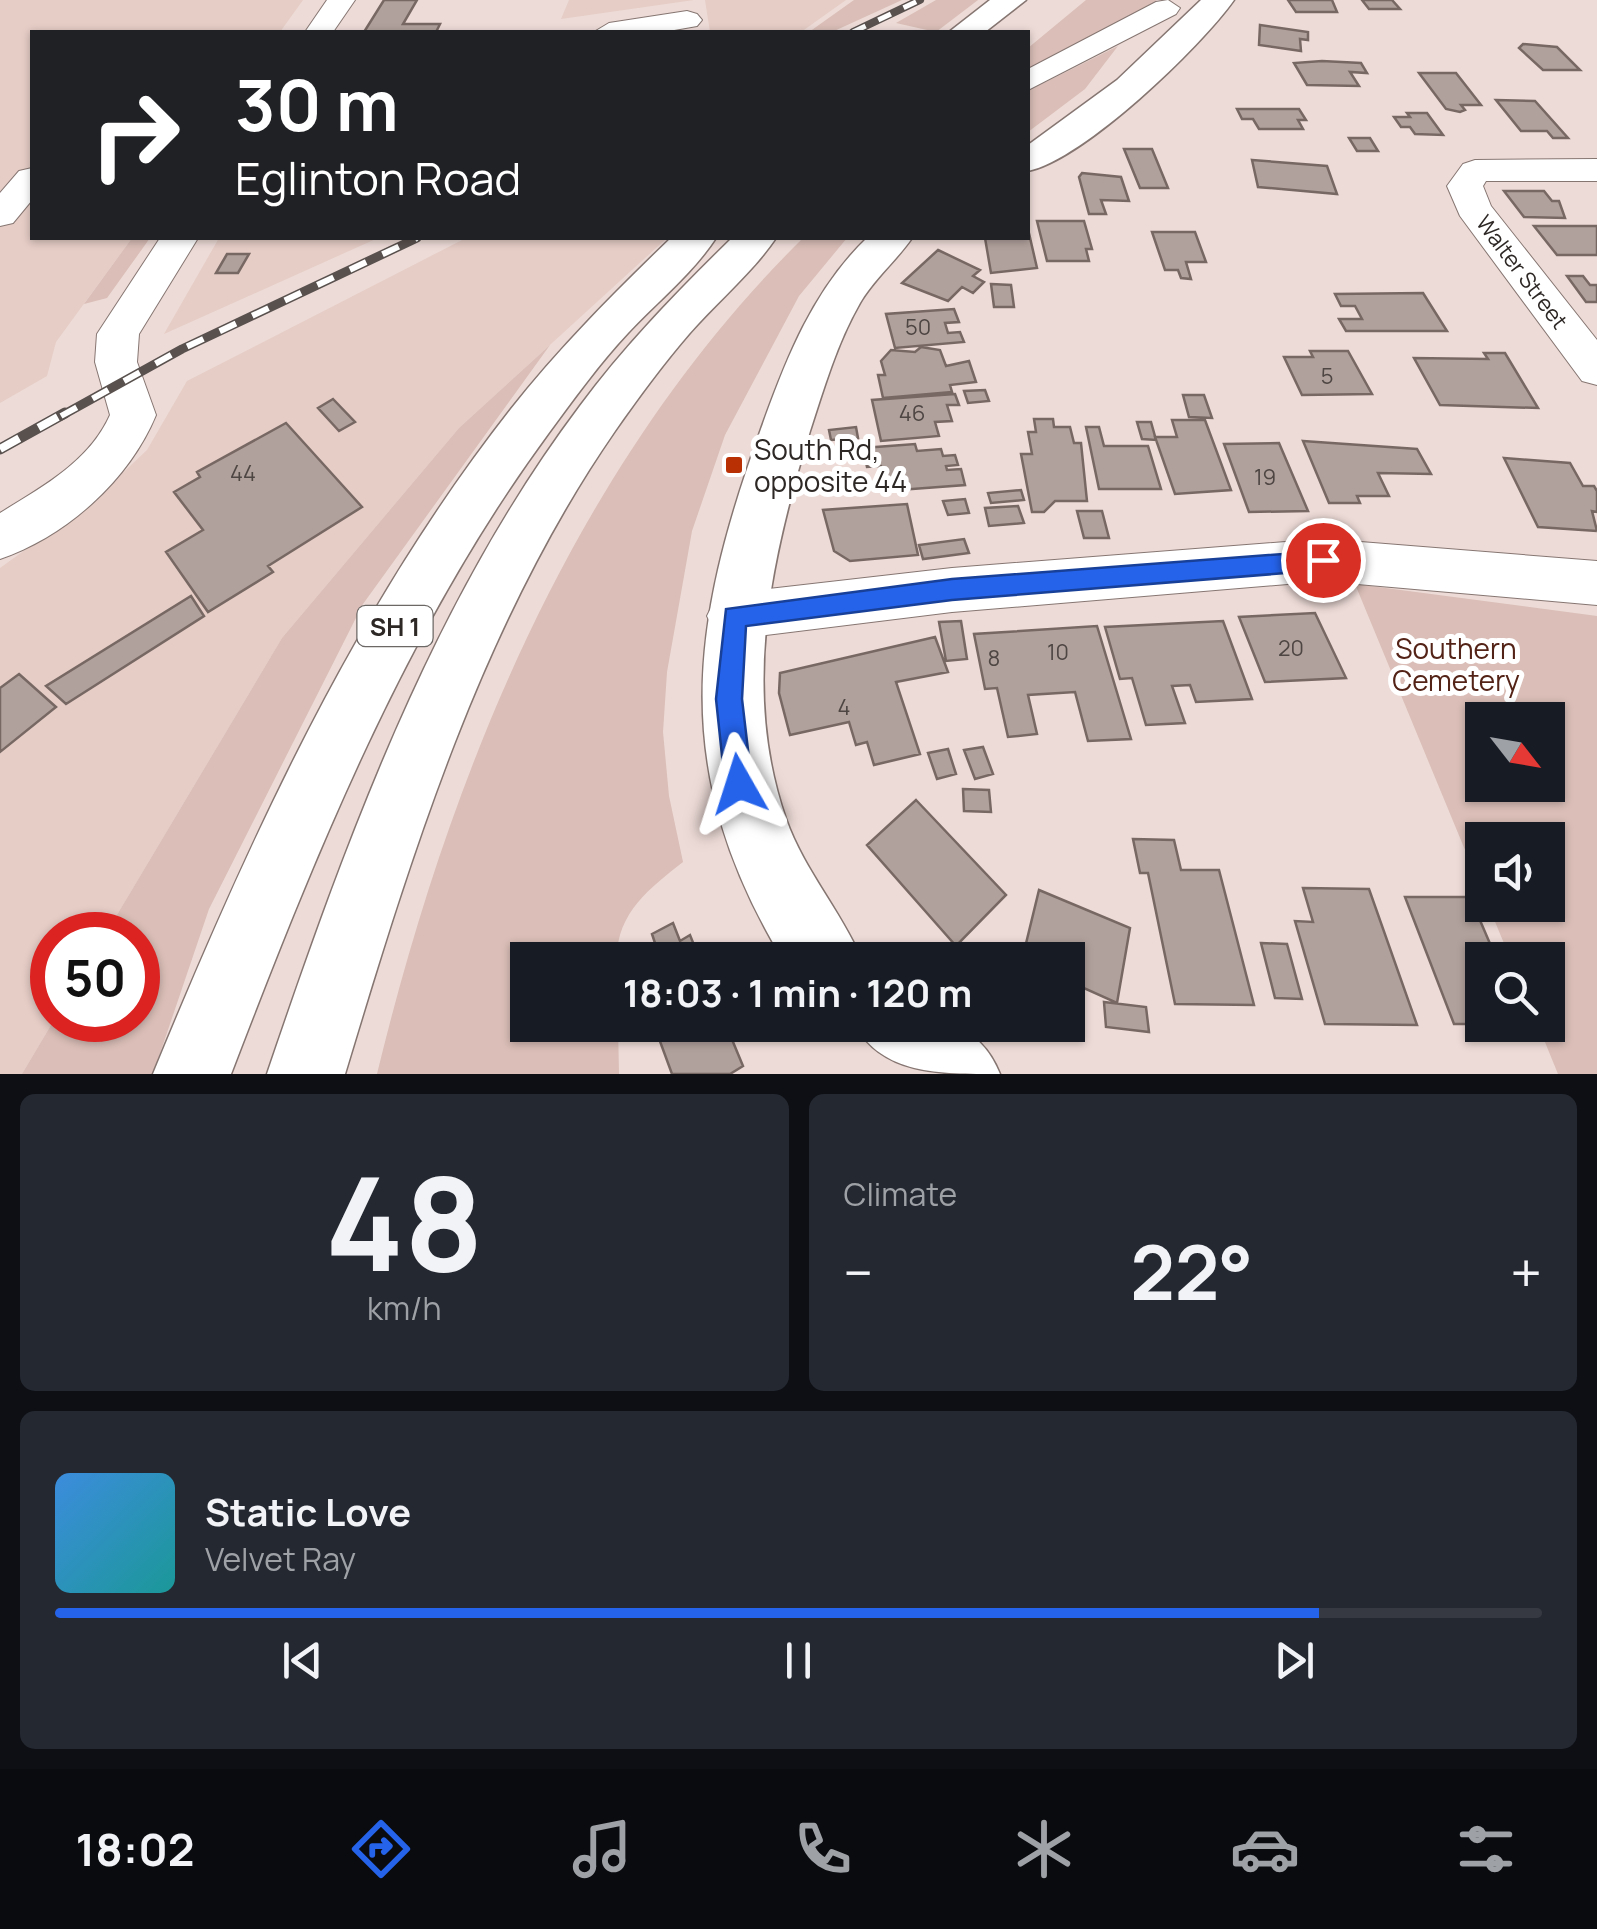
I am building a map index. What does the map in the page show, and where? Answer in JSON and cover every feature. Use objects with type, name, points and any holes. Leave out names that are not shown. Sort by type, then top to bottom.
[{"type":"main road","points":[[1030,159],[1098,115],[1132,81],[1161,61],[1218,0]]},
{"type":"main road","points":[[1132,81],[1136,51],[1170,4]]},
{"type":"main road","points":[[969,30],[1024,5]]},
{"type":"main road","points":[[1011,30],[1024,5]]},
{"type":"main road","name":"SH 1","points":[[192,1074],[285,843],[357,694],[422,576],[484,478],[552,388],[614,318],[693,240]]},
{"type":"main road","name":"SH 1","points":[[306,1074],[405,778],[460,655],[518,541],[594,421],[662,332],[753,240]]},
{"type":"main road","points":[[814,942],[762,854],[739,784],[729,699],[734,616],[746,552],[767,483],[827,315],[848,282],[889,240]]},
{"type":"main road","points":[[916,1042],[961,1074]]},
{"type":"street","points":[[320,30],[341,0]]},
{"type":"street","points":[[1030,79],[1170,4]]},
{"type":"street","points":[[622,30],[688,20]]},
{"type":"street","name":"Walter Street","points":[[1597,170],[1475,171],[1465,186],[1473,208],[1597,370]]},
{"type":"street","points":[[0,215],[30,180]]},
{"type":"street","points":[[0,538],[78,486],[114,453],[133,415],[116,362],[118,334],[178,240]]},
{"type":"street","points":[[734,616],[952,590],[1323,560],[1597,582]]},
{"type":"shaded area","points":[[0,0],[303,0],[281,30],[30,30],[30,240],[131,240],[56,342],[47,376],[0,403]]},
{"type":"shaded area","points":[[569,0],[694,0],[561,19]]},
{"type":"shaded area","points":[[705,0],[846,0],[804,30],[710,30]]},
{"type":"shaded area","points":[[218,240],[374,240],[164,334]]},
{"type":"shaded area","points":[[462,240],[665,240],[459,428],[282,638],[119,912],[30,912],[30,1042],[41,1042],[22,1074],[0,1074],[0,568],[93,501],[147,450],[187,381]]},
{"type":"green space","points":[[854,0],[902,0],[836,30],[812,30]]},
{"type":"green space","points":[[936,0],[978,0],[939,30],[896,23]]},
{"type":"green space","points":[[1086,0],[1157,0],[1125,24],[1030,69],[1030,46]]},
{"type":"green space","points":[[1118,46],[1085,89],[1030,130],[1030,90]]},
{"type":"green space","points":[[131,240],[149,240],[107,298],[84,304]]},
{"type":"green space","points":[[801,240],[845,240],[799,296],[725,435],[692,531],[667,672],[663,732],[669,796],[683,862],[637,903],[618,942],[510,942],[510,1042],[618,1042],[619,1074],[377,1074],[443,846],[485,734],[533,625],[588,520],[652,420],[723,325]]},
{"type":"green space","points":[[550,345],[363,604],[209,909],[153,1074],[22,1074],[41,1042],[160,1042],[160,912],[119,912],[282,638],[459,428]]},
{"type":"green space","name":"Southern Cemetery","points":[[1355,584],[1597,616],[1597,1074],[1558,1074],[1545,1042],[1565,1042],[1565,942],[1503,942],[1495,922],[1565,922],[1565,822],[1465,822],[1465,850]]},
{"type":"building","points":[[384,0],[417,0],[403,24],[440,24],[437,30],[365,30]]},
{"type":"building","points":[[1288,0],[1332,0],[1337,12],[1296,12]]},
{"type":"building","points":[[1362,0],[1392,0],[1400,9],[1369,9]]},
{"type":"building","points":[[1260,25],[1308,32],[1308,40],[1300,39],[1301,51],[1259,45]]},
{"type":"building","points":[[1523,44],[1557,47],[1580,70],[1543,70],[1519,48]]},
{"type":"building","points":[[1294,63],[1361,63],[1367,73],[1350,72],[1359,86],[1307,85]]},
{"type":"building","points":[[1419,73],[1456,73],[1481,105],[1461,105],[1465,110],[1460,112],[1446,109]]},
{"type":"building","points":[[1496,100],[1535,101],[1568,138],[1553,138],[1547,131],[1521,131]]},
{"type":"building","points":[[1237,109],[1299,109],[1306,120],[1298,120],[1303,129],[1259,129],[1253,119],[1242,119]]},
{"type":"building","points":[[1407,113],[1427,113],[1443,135],[1415,134],[1410,127],[1401,127],[1394,117],[1410,117]]},
{"type":"building","points":[[1349,138],[1370,138],[1378,151],[1357,151]]},
{"type":"building","points":[[1124,149],[1152,149],[1168,188],[1140,188]]},
{"type":"building","points":[[1252,160],[1327,166],[1337,194],[1258,187]]},
{"type":"building","points":[[1082,173],[1121,177],[1129,201],[1101,200],[1106,214],[1089,214],[1079,177]]},
{"type":"building","points":[[1504,191],[1544,191],[1552,201],[1559,201],[1565,218],[1524,217]]},
{"type":"building","points":[[1037,221],[1084,221],[1092,249],[1086,249],[1089,261],[1047,261]]},
{"type":"building","points":[[1534,226],[1597,226],[1597,255],[1557,255]]},
{"type":"building","points":[[1152,232],[1195,232],[1206,262],[1186,262],[1191,279],[1181,278],[1178,270],[1165,270]]},
{"type":"building","points":[[1030,238],[1037,268],[991,273],[985,240]]},
{"type":"building","points":[[938,250],[980,270],[973,276],[984,282],[973,293],[962,287],[948,301],[902,283]]},
{"type":"building","points":[[227,254],[249,254],[238,273],[216,273]]},
{"type":"building","points":[[1567,276],[1583,276],[1590,285],[1597,285],[1597,302],[1586,302]]},
{"type":"building","points":[[991,284],[1011,285],[1014,307],[994,307]]},
{"type":"building","points":[[1423,293],[1447,331],[1346,331],[1339,319],[1362,319],[1355,306],[1341,306],[1335,294]]},
{"type":"building","points":[[954,309],[959,322],[945,323],[948,333],[960,332],[964,342],[895,348],[886,314]]},
{"type":"building","points":[[921,347],[940,350],[946,366],[969,361],[976,382],[950,385],[952,392],[883,398],[878,375],[885,375],[881,361],[891,350],[915,352]]},
{"type":"building","points":[[1310,351],[1348,351],[1372,394],[1302,395],[1284,357],[1313,357]]},
{"type":"building","points":[[1484,353],[1505,353],[1538,408],[1440,405],[1414,358],[1488,359]]},
{"type":"building","points":[[985,390],[989,401],[968,403],[964,391]]},
{"type":"building","points":[[955,394],[959,405],[947,405],[952,421],[935,422],[939,436],[881,441],[872,400]]},
{"type":"building","points":[[1183,395],[1204,395],[1212,418],[1189,417]]},
{"type":"building","points":[[333,399],[355,422],[339,431],[318,408]]},
{"type":"building","points":[[1034,419],[1053,419],[1054,427],[1070,427],[1074,443],[1081,443],[1087,501],[1055,501],[1044,512],[1032,512],[1021,454],[1032,454],[1028,432],[1036,432]]},
{"type":"building","points":[[1172,420],[1205,420],[1231,490],[1175,494],[1155,437],[1177,437]]},
{"type":"building","points":[[1137,422],[1151,422],[1156,440],[1142,439]]},
{"type":"building","points":[[286,423],[362,507],[268,566],[273,572],[208,612],[166,552],[203,530],[174,492],[200,477],[197,472]]},
{"type":"building","points":[[856,427],[858,438],[831,440],[829,430]]},
{"type":"building","points":[[1086,427],[1099,427],[1104,446],[1148,446],[1161,489],[1099,489]]},
{"type":"building","points":[[1303,441],[1417,449],[1431,474],[1378,473],[1389,496],[1357,496],[1360,503],[1329,503]]},
{"type":"building","points":[[1279,443],[1308,511],[1249,512],[1224,444]]},
{"type":"building","points":[[915,444],[917,451],[941,449],[943,456],[955,455],[958,465],[946,466],[947,470],[961,469],[965,485],[886,491],[881,466],[867,467],[863,448]]},
{"type":"building","points":[[1504,458],[1570,463],[1583,486],[1594,486],[1597,491],[1597,512],[1592,511],[1597,531],[1538,527]]},
{"type":"building","points":[[1021,490],[1024,500],[991,503],[988,493]]},
{"type":"building","points":[[965,499],[969,513],[948,515],[943,501]]},
{"type":"building","points":[[907,504],[918,555],[850,561],[834,551],[823,510]]},
{"type":"building","points":[[1018,506],[1024,523],[989,526],[985,508]]},
{"type":"building","points":[[1077,511],[1102,511],[1109,538],[1084,538]]},
{"type":"building","points":[[964,539],[969,553],[923,559],[919,545]]},
{"type":"building","points":[[191,596],[204,616],[66,704],[46,686]]},
{"type":"building","points":[[1315,613],[1346,678],[1265,682],[1239,617]]},
{"type":"building","points":[[961,621],[967,659],[946,661],[939,622]]},
{"type":"building","points":[[1223,621],[1252,699],[1196,702],[1190,685],[1172,686],[1185,723],[1146,725],[1132,678],[1120,679],[1105,627]]},
{"type":"building","points":[[1097,626],[1131,739],[1088,741],[1075,692],[1028,695],[1037,734],[1008,737],[997,688],[985,689],[974,634]]},
{"type":"building","points":[[935,637],[948,672],[896,682],[920,754],[874,765],[867,742],[856,745],[849,722],[790,735],[779,693],[780,673]]},
{"type":"building","points":[[19,674],[56,707],[0,752],[0,688]]},
{"type":"building","points":[[983,747],[993,774],[975,779],[964,750]]},
{"type":"building","points":[[948,749],[956,774],[937,779],[928,753]]},
{"type":"building","points":[[963,789],[989,790],[991,812],[964,811]]},
{"type":"building","points":[[916,800],[1006,895],[960,942],[952,942],[867,845]]},
{"type":"building","points":[[1133,839],[1174,840],[1181,870],[1219,870],[1254,1005],[1175,1004],[1148,873],[1140,873]]},
{"type":"building","points":[[1303,888],[1369,889],[1417,1025],[1325,1024],[1295,921],[1313,922]]},
{"type":"building","points":[[1039,890],[1130,928],[1117,1003],[1085,989],[1085,942],[1026,942]]},
{"type":"building","points":[[1405,897],[1465,897],[1465,922],[1481,922],[1489,942],[1465,942],[1465,1024],[1454,1024]]},
{"type":"building","points":[[673,923],[680,941],[690,935],[693,942],[655,942],[652,934]]},
{"type":"building","points":[[1261,943],[1287,944],[1302,999],[1275,998]]},
{"type":"building","points":[[1104,1002],[1146,1007],[1149,1032],[1106,1027]]},
{"type":"building","points":[[660,1042],[733,1042],[743,1066],[730,1074],[672,1074]]},
{"type":"railway","points":[[857,30],[920,0]]},
{"type":"railway","points":[[61,416],[182,349],[413,240]]},
{"type":"railway","points":[[0,449],[65,413]]},
{"type":"place","name":"South Rd, opposite 44","points":[[734,465]]},
{"type":"route","points":[[739,784],[729,699],[734,616],[952,590],[1323,560]]}]
